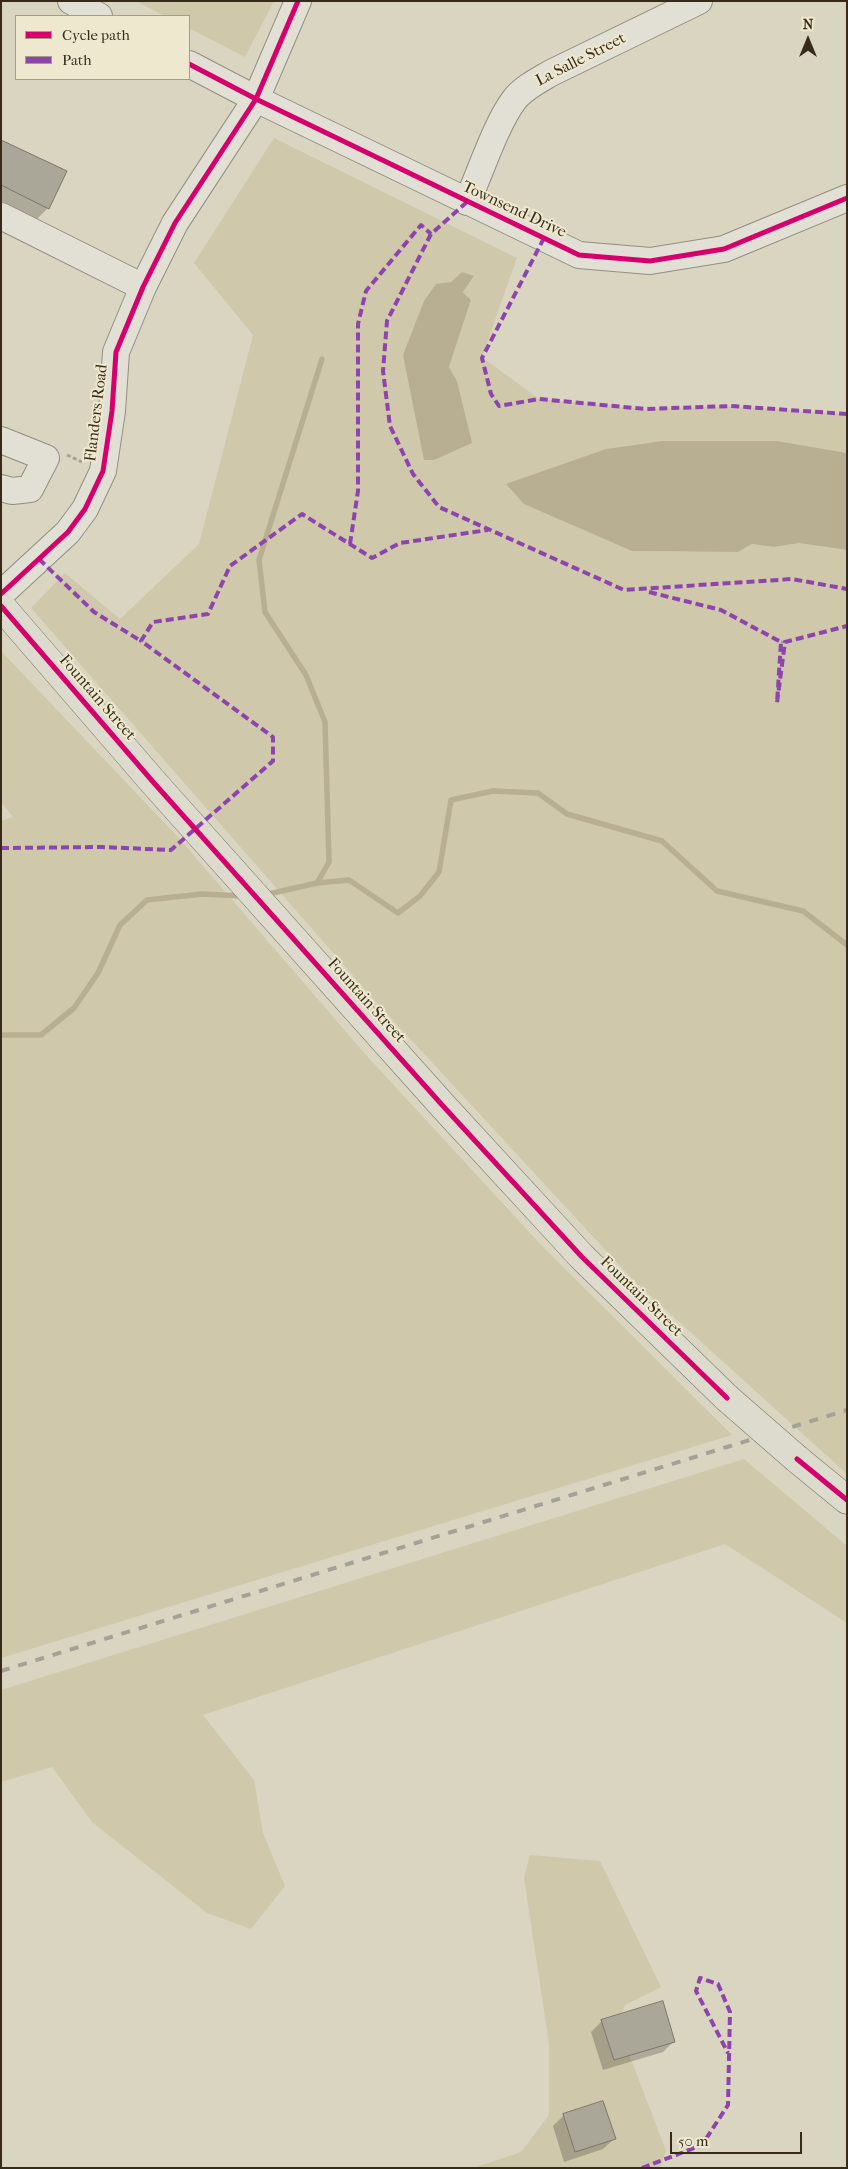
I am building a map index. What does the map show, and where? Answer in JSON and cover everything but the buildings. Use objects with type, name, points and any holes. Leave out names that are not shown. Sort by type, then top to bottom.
[{"type":"main road","name":"Fountain Street","points":[[1,606],[154,783],[443,1106],[582,1257],[726,1398],[847,1500]]},
{"type":"street","points":[[70,1],[97,15]]},
{"type":"street","name":"Flanders Road","points":[[1,594],[68,532],[85,509],[103,471],[112,411],[116,352],[143,287],[175,223],[256,99],[298,1]]},
{"type":"street","name":"La Salle Street","points":[[467,202],[502,122],[514,100],[530,86],[551,72],[699,1]]},
{"type":"street","name":"Townsend Drive","points":[[190,65],[256,99],[579,255],[650,260],[724,249],[847,198]]},
{"type":"street","points":[[1,216],[143,287]]},
{"type":"street","points":[[1,488],[12,490],[30,489],[46,458],[2,442]]},
{"type":"path","points":[[46,458],[60,452],[103,471]]},
{"type":"path","points":[[780,642],[785,642]]},
{"type":"shaded area","points":[[136,1],[274,1],[245,57],[190,29],[190,15],[163,15]]},
{"type":"shaded area","points":[[274,138],[517,258],[482,357],[539,399],[646,409],[731,406],[847,414],[847,453],[777,441],[662,441],[606,449],[632,551],[738,552],[752,544],[774,547],[799,543],[847,550],[847,1474],[633,1280],[378,1004],[31,608],[65,573],[120,619],[199,544],[253,335],[194,263]],"holes":[[[462,272],[474,277],[463,292],[471,300],[449,367],[457,381],[424,459]]]},
{"type":"shaded area","points":[[462,272],[474,276],[463,292],[471,300],[449,367],[457,381],[472,443],[434,460],[424,460],[403,355],[424,301],[436,284],[451,282]]},
{"type":"shaded area","points":[[662,441],[777,441],[847,453],[847,550],[799,543],[774,547],[752,544],[738,552],[632,551],[524,504],[506,484],[606,449]]},
{"type":"shaded area","points":[[1,651],[178,837],[366,1055],[543,1247],[732,1435],[1,1658],[1,821],[13,817],[1,802]]},
{"type":"shaded area","points":[[744,1459],[847,1546],[847,1623],[725,1544],[203,1715],[254,1780],[263,1833],[285,1886],[251,1929],[207,1913],[92,1822],[52,1767],[1,1782],[1,1690]]},
{"type":"shaded area","points":[[530,1855],[600,1861],[661,1987],[625,2005],[618,2025],[666,2151],[660,2168],[473,2168],[521,2152],[549,2115],[549,2044],[524,1878]]},
{"type":"waterway","points":[[317,883],[329,862],[325,722],[306,675],[265,612],[259,560],[322,359]]},
{"type":"waterway","points":[[264,895],[317,883],[349,880],[398,913],[420,896],[439,872],[451,800],[493,791],[538,793],[567,814],[662,841],[717,891],[803,911],[847,945]]},
{"type":"waterway","points":[[1,1035],[41,1035],[74,1008],[98,973],[120,925],[147,900],[202,894],[243,896]]},
{"type":"railway","points":[[1,1671],[847,1410]]},
{"type":"marked path","points":[[467,202],[431,234],[387,321],[383,371],[390,426],[413,474],[439,507],[624,590],[792,579],[847,589]]},
{"type":"marked path","points":[[350,544],[358,491],[358,324],[366,291],[421,225],[431,234]]},
{"type":"marked path","points":[[544,238],[482,358],[491,394],[499,406],[539,399],[646,409],[731,406],[847,414]]},
{"type":"marked path","points":[[1,848],[101,847],[171,850],[273,761],[273,737],[141,641],[153,622],[208,614],[230,566],[302,514],[372,558],[400,543],[488,530]]},
{"type":"marked path","points":[[39,559],[94,612],[141,641]]},
{"type":"marked path","points":[[649,592],[721,610],[781,642],[777,703],[785,642],[847,626]]},
{"type":"marked path","points":[[642,2168],[702,2145],[728,2105],[730,2012],[718,1984],[700,1978],[696,1991],[728,2053]]},
{"type":"cycle path","points":[[1,594],[68,532],[85,509],[103,471],[112,411],[116,352],[143,287],[175,223],[256,99],[298,1]]},
{"type":"cycle path","points":[[190,65],[256,99],[579,255],[650,261],[724,249],[847,198]]},
{"type":"cycle path","points":[[1,606],[154,783],[443,1106],[582,1257],[727,1398]]},
{"type":"cycle path","points":[[797,1459],[847,1500]]}]
